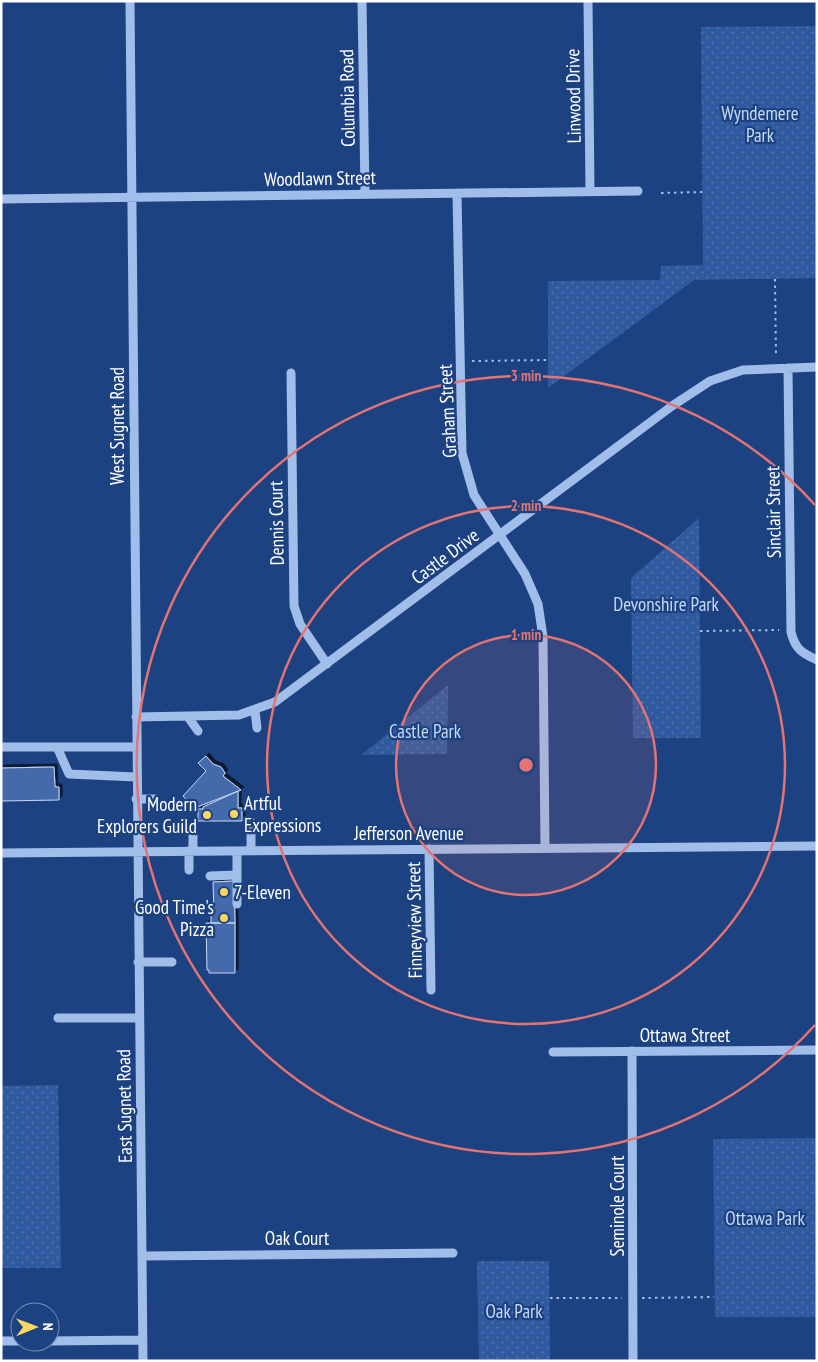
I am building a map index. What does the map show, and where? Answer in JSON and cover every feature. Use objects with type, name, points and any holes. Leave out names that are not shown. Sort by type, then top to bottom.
[{"type":"street","name":"West Sugnet Road","points":[[130,1],[137,851]]},
{"type":"street","name":"Columbia Road","points":[[362,1],[365,193]]},
{"type":"street","name":"Linwood Drive","points":[[588,1],[590,191]]},
{"type":"street","name":"Woodlawn Street","points":[[1,199],[638,191]]},
{"type":"street","name":"Graham Street","points":[[457,194],[462,454],[474,495],[524,574],[538,604],[543,637],[545,848]]},
{"type":"street","name":"Castle Drive","points":[[136,717],[221,717],[255,711],[276,702],[672,406],[710,381],[742,370],[817,367]]},
{"type":"street","name":"Sinclair Street","points":[[788,368],[791,632],[794,644],[801,653],[817,660]]},
{"type":"street","name":"Dennis Court","points":[[291,373],[294,606],[300,624],[327,664]]},
{"type":"street","points":[[255,711],[257,728]]},
{"type":"street","points":[[188,717],[198,731]]},
{"type":"street","points":[[1,747],[136,747]]},
{"type":"street","points":[[57,748],[69,774],[136,777]]},
{"type":"street","points":[[136,799],[155,799]]},
{"type":"street","points":[[250,822],[251,850]]},
{"type":"street","points":[[189,870],[193,832]]},
{"type":"street","name":"Jefferson Avenue","points":[[1,853],[817,846]]},
{"type":"street","name":"Finneyview Street","points":[[429,849],[431,990]]},
{"type":"street","name":"East Sugnet Road","points":[[137,851],[144,1361]]},
{"type":"street","points":[[237,851],[237,904]]},
{"type":"street","points":[[210,876],[237,875]]},
{"type":"street","points":[[138,962],[172,962]]},
{"type":"street","points":[[58,1018],[139,1018]]},
{"type":"street","name":"Ottawa Street","points":[[553,1052],[817,1050]]},
{"type":"street","name":"Seminole Court","points":[[632,1051],[633,1361]]},
{"type":"street","name":"Oak Court","points":[[142,1256],[453,1253]]},
{"type":"street","points":[[60,1341],[143,1340]]},
{"type":"path","points":[[662,193],[702,192]]},
{"type":"path","points":[[775,279],[776,357]]},
{"type":"path","points":[[472,360],[548,360]]},
{"type":"path","points":[[700,631],[779,630]]},
{"type":"path","points":[[550,1298],[714,1298]]},
{"type":"green space","name":"Wyndemere Park","points":[[817,26],[817,278],[694,280],[548,388],[548,281],[660,280],[661,266],[703,265],[701,27]]},
{"type":"green space","name":"Devonshire Park","points":[[699,518],[701,738],[633,738],[631,578]]},
{"type":"green space","name":"Castle Park","points":[[448,685],[447,754],[361,755]]},
{"type":"green space","points":[[58,1085],[61,1268],[1,1268],[1,1086]]},
{"type":"green space","name":"Ottawa Park","points":[[817,1138],[817,1317],[715,1317],[713,1139]]},
{"type":"green space","name":"Oak Park","points":[[477,1261],[549,1261],[550,1361],[479,1361]]},
{"type":"building","points":[[206,756],[213,764],[221,767],[225,773],[223,776],[241,790],[197,807],[196,810],[183,796],[206,771],[198,763]]},
{"type":"building","points":[[54,767],[55,787],[59,787],[59,800],[1,801],[1,768]]},
{"type":"building","points":[[238,791],[238,808],[242,808],[242,821],[198,821],[198,809],[203,809],[203,807]]},
{"type":"building","points":[[234,881],[235,923],[211,923],[211,912],[214,912],[213,882]]},
{"type":"building","points":[[206,923],[235,923],[235,973],[209,973],[209,970],[207,970]]},
{"type":"place","name":"Artful Expressions","points":[[234,814]]},
{"type":"place","name":"Modern Explorers Guild","points":[[207,815]]},
{"type":"place","name":"7-Eleven","points":[[224,892]]},
{"type":"place","name":"Good Time's Pizza","points":[[224,918]]}]
